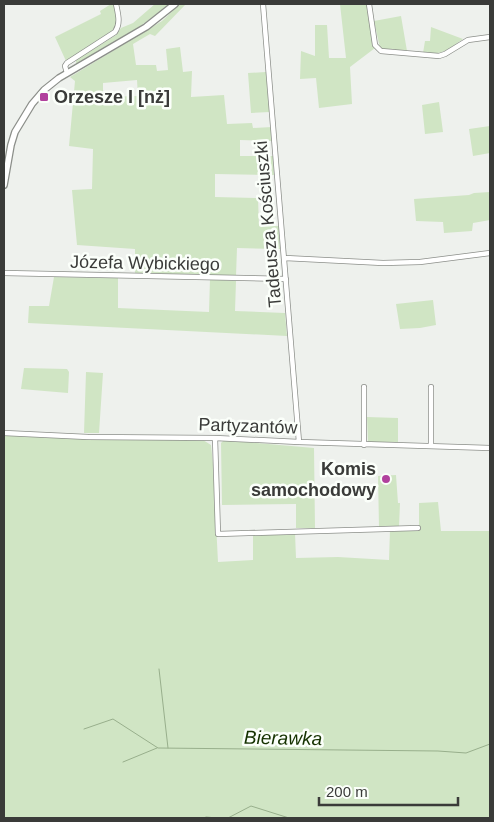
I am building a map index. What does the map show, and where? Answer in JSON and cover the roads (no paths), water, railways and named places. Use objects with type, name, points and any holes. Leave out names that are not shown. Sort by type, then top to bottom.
[{"type":"street","points":[[67,73],[65,66],[67,63],[115,32],[119,20],[116,4]]},
{"type":"street","points":[[4,185],[11,145],[20,123],[44,90],[67,73],[146,27],[175,4]]},
{"type":"street","name":"Tadeusza Kościuszki","points":[[263,4],[299,442]]},
{"type":"street","points":[[368,4],[375,45],[381,51],[439,56],[468,40],[490,37]]},
{"type":"street","points":[[285,258],[383,264],[420,262],[490,253]]},
{"type":"street","name":"Józefa Wybickiego","points":[[4,273],[286,279]]},
{"type":"street","points":[[364,387],[364,445]]},
{"type":"street","points":[[431,387],[432,446]]},
{"type":"street","name":"Partyzantów","points":[[4,433],[88,437],[216,438],[364,445],[490,448]]},
{"type":"street","points":[[216,438],[218,534],[418,528]]},
{"type":"waterway","points":[[159,669],[168,748]]},
{"type":"waterway","name":"Bierawka","points":[[84,729],[113,719],[158,748],[438,751],[466,753],[490,744]]},
{"type":"waterway","points":[[123,762],[157,748]]},
{"type":"waterway","points":[[228,818],[251,806],[289,818]]},
{"type":"waterway","points":[[204,818],[217,818]]},
{"type":"place","name":"Orzesze I [nż]","points":[[44,97]]},
{"type":"place","name":"Komis samochodowy","points":[[386,479]]}]
